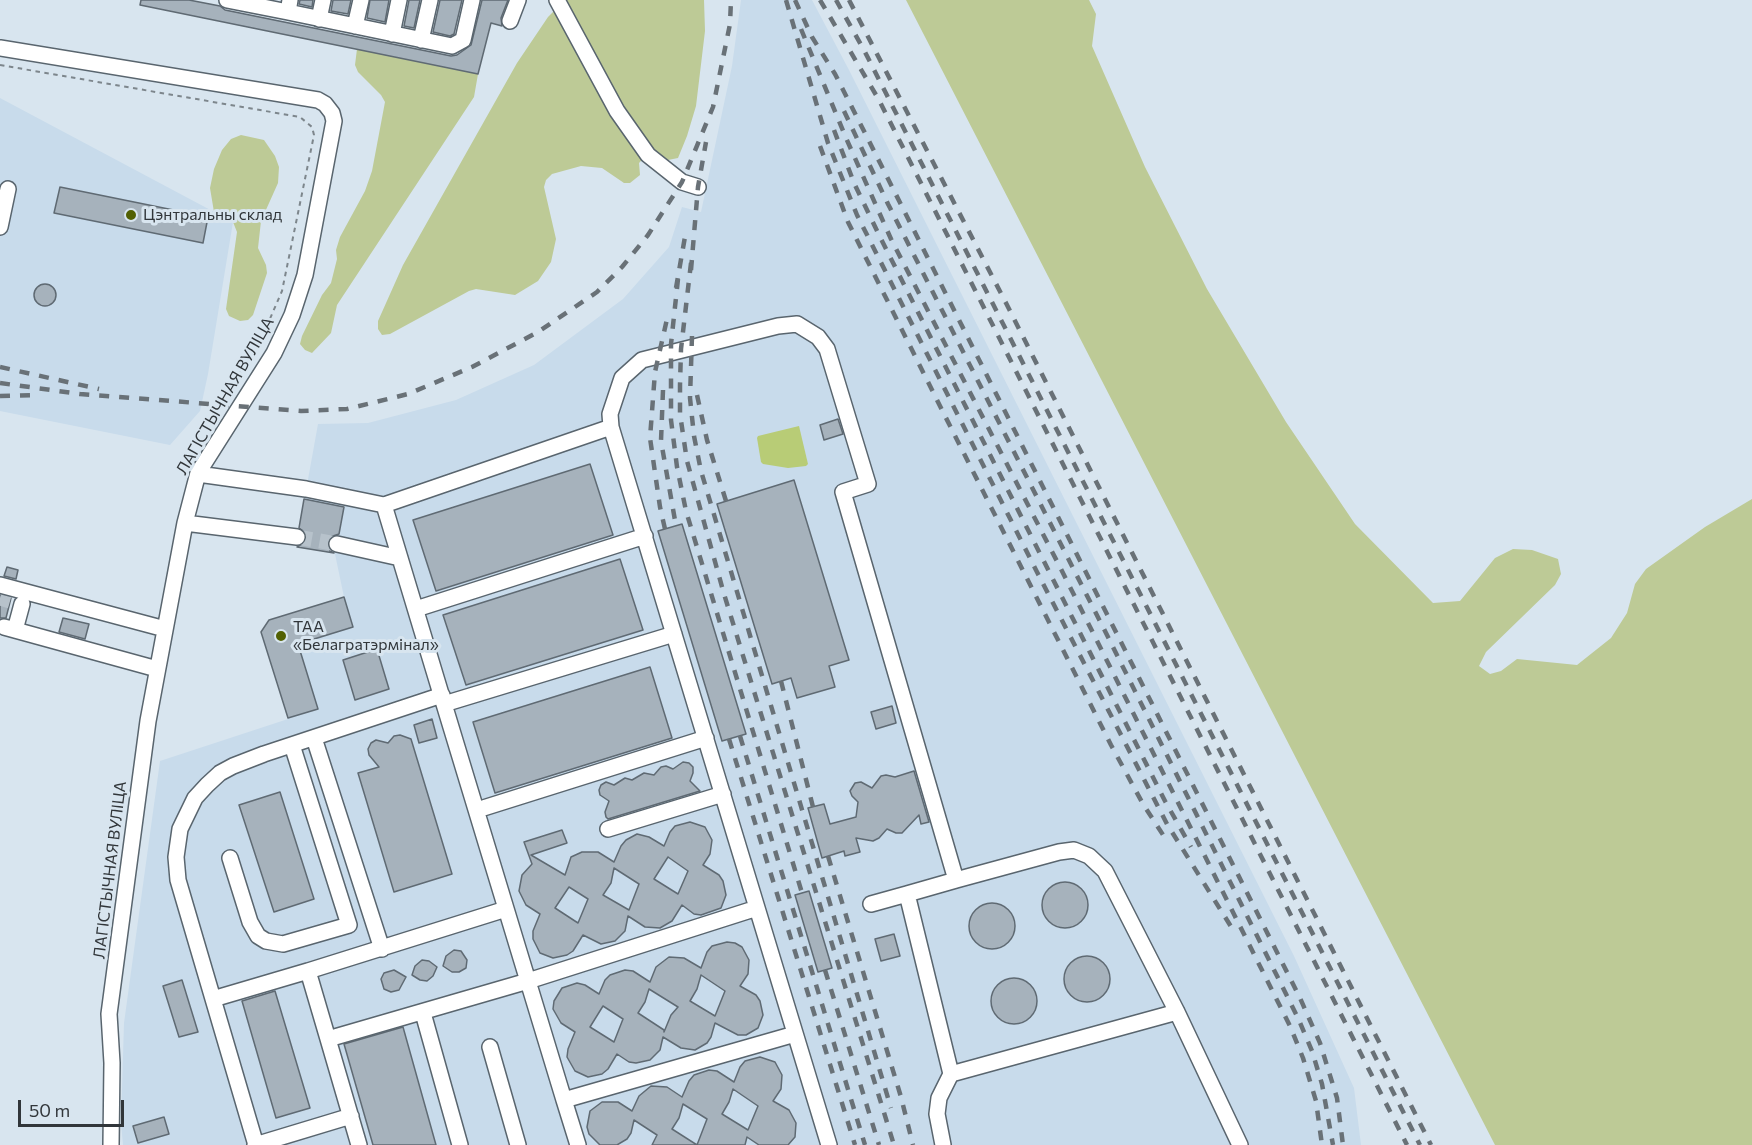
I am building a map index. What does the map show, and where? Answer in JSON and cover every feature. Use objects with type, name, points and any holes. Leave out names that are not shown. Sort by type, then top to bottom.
[{"type":"street","points":[[227,0],[289,6],[319,19],[444,46],[458,45],[463,40],[472,0]]},
{"type":"street","points":[[319,19],[323,0]]},
{"type":"street","points":[[355,26],[361,0]]},
{"type":"street","points":[[392,34],[399,0]]},
{"type":"street","points":[[421,40],[430,0]]},
{"type":"street","points":[[510,21],[518,0]]},
{"type":"street","points":[[557,0],[617,111],[648,155],[682,182],[698,187]]},
{"type":"street","name":"ЛАГІСТЫЧНАЯ ВУЛІЦА","points":[[0,48],[318,100],[325,104],[332,113],[334,121],[304,275],[292,315],[274,353],[198,474],[185,524],[146,733],[110,1014],[111,1145]]},
{"type":"street","points":[[0,228],[8,189]]},
{"type":"street","points":[[826,1144],[795,1034],[611,427],[610,414],[622,378],[642,360],[778,326],[797,324],[818,337],[827,349],[868,484],[843,492],[956,880]]},
{"type":"street","points":[[198,474],[306,489],[384,505],[611,427]]},
{"type":"street","points":[[384,505],[578,1145]]},
{"type":"street","points":[[185,524],[297,537]]},
{"type":"street","points":[[416,609],[645,536]]},
{"type":"street","points":[[337,544],[400,558]]},
{"type":"street","points":[[0,585],[19,599],[165,629]]},
{"type":"street","points":[[19,599],[10,628],[157,669]]},
{"type":"street","points":[[351,1116],[256,1145],[178,880],[176,857],[180,829],[195,798],[220,773],[264,754],[443,699],[674,634]]},
{"type":"street","points":[[314,738],[381,949]]},
{"type":"street","points":[[477,810],[706,738]]},
{"type":"street","points":[[230,858],[250,922],[258,936],[266,941],[283,944],[349,925],[292,745]]},
{"type":"street","points":[[608,829],[723,794]]},
{"type":"street","points":[[871,904],[1059,852],[1074,850],[1089,856],[1105,871],[1177,1012],[1240,1145]]},
{"type":"street","points":[[907,894],[951,1074],[939,1098],[937,1114],[943,1145]]},
{"type":"street","points":[[328,1039],[528,981],[757,908]]},
{"type":"street","points":[[213,999],[507,909]]},
{"type":"street","points":[[308,971],[359,1145]]},
{"type":"street","points":[[951,1074],[1177,1012]]},
{"type":"street","points":[[423,1013],[460,1145]]},
{"type":"street","points":[[564,1100],[795,1034]]},
{"type":"street","points":[[490,1047],[518,1145]]},
{"type":"path","points":[[0,65],[300,117],[312,127],[314,135],[282,291],[269,321],[210,425],[223,436]]},
{"type":"shaded area","points":[[565,0],[704,0],[705,31],[696,106],[678,158],[668,160],[651,150],[639,163],[640,175],[630,183],[624,183],[602,168],[581,166],[552,174],[546,180],[544,187],[556,239],[551,262],[538,281],[515,295],[476,289],[469,291],[390,334],[382,335],[378,329],[378,321],[403,265],[517,63],[548,17]]},
{"type":"shaded area","name":"ТАА «Белагратэрмінал»","points":[[741,0],[812,0],[1294,956],[1354,1088],[1361,1145],[123,1145],[121,1123],[124,1023],[160,761],[288,719],[261,632],[269,620],[344,597],[335,554],[296,546],[318,424],[368,423],[456,400],[534,365],[623,299],[669,247],[682,207],[701,212],[732,66]]},
{"type":"shaded area","points":[[906,0],[1089,0],[1096,14],[1092,46],[1145,167],[1207,289],[1286,422],[1355,524],[1433,603],[1460,601],[1495,558],[1513,549],[1532,550],[1558,559],[1561,574],[1555,585],[1486,652],[1479,666],[1490,674],[1501,671],[1517,659],[1577,665],[1611,638],[1627,613],[1635,584],[1646,569],[1705,527],[1752,499],[1752,1145],[1495,1145]]},
{"type":"shaded area","points":[[357,49],[478,74],[474,97],[337,305],[331,333],[312,353],[300,344],[302,336],[322,295],[331,283],[340,237],[365,191],[372,171],[385,102],[358,72],[355,65]]},
{"type":"shaded area","points":[[0,98],[233,222],[200,411],[170,445],[0,411]]},
{"type":"shaded area","points":[[241,135],[264,140],[275,156],[279,167],[278,183],[261,221],[258,248],[267,273],[253,315],[248,320],[240,321],[229,316],[226,309],[237,232],[233,222],[214,212],[210,188],[214,169],[222,150],[231,139]]},
{"type":"shaded area","points":[[799,426],[808,464],[806,466],[788,468],[761,462],[758,436]]},
{"type":"building","points":[[141,0],[189,0],[220,6],[225,10],[451,56],[457,55],[471,45],[482,0],[508,0],[501,18],[502,26],[491,23],[478,74],[140,5]]},
{"type":"building","points":[[300,0],[313,0],[312,7],[299,4]]},
{"type":"building","points":[[333,0],[351,0],[348,14],[331,11]]},
{"type":"building","points":[[370,0],[389,0],[385,22],[367,18]]},
{"type":"building","points":[[409,0],[420,0],[414,28],[404,26]]},
{"type":"building","points":[[440,0],[462,0],[454,34],[450,36],[433,32]]},
{"type":"building","name":"Цэнтральны склад","points":[[60,187],[208,217],[203,243],[54,213]]},
{"type":"building","points":[[41,284],[49,284],[56,291],[56,299],[49,306],[41,306],[34,299],[34,291]]},
{"type":"building","points":[[838,419],[843,434],[824,440],[820,425]]},
{"type":"building","points":[[590,464],[613,535],[436,591],[413,520]]},
{"type":"building","points":[[794,480],[849,660],[829,666],[835,687],[797,698],[791,678],[772,684],[717,504]]},
{"type":"building","points":[[304,499],[344,507],[339,534],[330,537],[327,542],[330,551],[334,553],[297,547],[307,539],[306,533],[299,528]]},
{"type":"building","points":[[682,524],[746,734],[722,741],[658,531]]},
{"type":"building","points":[[620,559],[643,630],[466,685],[443,615]]},
{"type":"building","points":[[7,567],[18,570],[16,579],[4,576]]},
{"type":"building","points":[[0,595],[11,598],[6,618],[0,618]]},
{"type":"building","points":[[344,597],[353,627],[298,644],[318,709],[288,718],[261,632],[269,620]]},
{"type":"building","points":[[63,618],[89,624],[85,639],[59,632]]},
{"type":"building","points":[[377,649],[389,689],[355,700],[343,660]]},
{"type":"building","points":[[650,667],[672,738],[495,793],[473,722]]},
{"type":"building","points":[[892,706],[896,723],[876,729],[871,712]]},
{"type":"building","points":[[432,719],[437,738],[419,743],[414,725]]},
{"type":"building","points":[[400,735],[411,739],[452,874],[394,892],[358,773],[379,767],[369,755],[368,749],[371,743],[376,740],[388,743],[394,736]]},
{"type":"building","points":[[683,762],[693,767],[690,781],[700,791],[608,819],[606,817],[605,812],[609,801],[600,795],[601,785],[606,782],[614,785],[625,778],[632,780],[644,773],[654,775],[661,767],[666,766],[673,769]]},
{"type":"building","points":[[914,771],[929,822],[921,824],[919,815],[902,833],[887,829],[873,841],[856,838],[860,852],[845,856],[844,851],[822,858],[808,808],[824,804],[830,824],[856,817],[858,802],[850,791],[855,783],[861,782],[872,788],[881,776],[895,777]]},
{"type":"building","points":[[280,792],[314,899],[274,912],[239,805]]},
{"type":"building","points":[[690,822],[705,827],[712,840],[710,854],[703,865],[719,875],[723,881],[726,895],[721,908],[701,915],[694,914],[682,905],[672,921],[660,928],[645,927],[628,916],[625,931],[615,941],[601,944],[583,935],[573,951],[567,955],[553,958],[540,953],[533,939],[533,931],[540,914],[526,905],[519,891],[522,875],[532,864],[524,842],[562,830],[567,843],[531,855],[565,875],[571,857],[582,852],[598,852],[614,862],[626,840],[637,834],[649,837],[664,846],[675,826]],"holes":[[[668,857],[688,871],[678,894],[654,879]],[[614,868],[639,884],[629,910],[603,895],[611,883]],[[569,887],[588,899],[578,923],[555,908]]]},
{"type":"building","points":[[1065,882],[1081,889],[1088,905],[1081,921],[1065,928],[1049,921],[1042,905],[1049,889]]},
{"type":"building","points":[[809,891],[832,968],[818,972],[795,895]]},
{"type":"building","points":[[992,903],[1008,910],[1015,926],[1008,942],[992,949],[976,942],[969,926],[976,910]]},
{"type":"building","points":[[894,934],[900,956],[881,961],[875,939]]},
{"type":"building","points":[[727,942],[742,947],[749,960],[748,974],[740,986],[756,995],[760,1001],[763,1015],[758,1028],[746,1035],[738,1035],[715,1023],[707,1043],[695,1050],[681,1048],[663,1037],[660,1050],[650,1060],[629,1062],[617,1054],[602,1074],[588,1077],[575,1071],[567,1057],[575,1032],[561,1023],[553,1009],[554,1001],[562,988],[577,983],[599,994],[605,980],[610,975],[625,970],[633,971],[650,982],[656,967],[669,957],[684,958],[701,968],[712,946]],"holes":[[[701,975],[725,991],[715,1016],[690,1001]],[[649,989],[678,1007],[671,1015],[664,1032],[638,1013]],[[603,1006],[623,1019],[614,1042],[590,1027]]]},
{"type":"building","points":[[454,950],[461,951],[467,960],[466,968],[459,972],[452,972],[443,966],[446,956]]},
{"type":"building","points":[[1087,956],[1103,963],[1110,979],[1103,995],[1087,1002],[1071,995],[1064,979],[1071,963]]},
{"type":"building","points":[[422,960],[429,961],[437,967],[433,976],[427,981],[412,975],[415,966]]},
{"type":"building","points":[[394,970],[406,977],[399,990],[391,992],[384,989],[381,979],[384,973]]},
{"type":"building","points":[[1014,978],[1030,985],[1037,1001],[1030,1017],[1014,1024],[998,1017],[991,1001],[998,985]]},
{"type":"building","points":[[182,980],[198,1032],[179,1037],[163,986]]},
{"type":"building","points":[[275,991],[310,1108],[276,1118],[242,1001]]},
{"type":"building","points":[[403,1027],[436,1145],[373,1145],[344,1044]]},
{"type":"building","points":[[760,1057],[775,1062],[782,1075],[781,1089],[773,1101],[789,1110],[796,1123],[795,1137],[788,1145],[759,1145],[747,1137],[745,1145],[697,1145],[652,1145],[657,1135],[634,1120],[627,1139],[617,1145],[600,1145],[589,1134],[587,1127],[590,1111],[602,1102],[618,1102],[632,1111],[639,1096],[651,1086],[667,1087],[682,1097],[694,1075],[709,1070],[717,1071],[734,1082],[745,1061]],"holes":[[[733,1089],[758,1106],[748,1130],[722,1114]],[[683,1104],[707,1119],[697,1145],[672,1129],[679,1118]]]},
{"type":"building","points":[[164,1117],[169,1134],[138,1143],[133,1126]]},
{"type":"tunnel","points":[[297,537],[337,544]]},
{"type":"tunnel","points":[[0,598],[10,601]]},
{"type":"railway","points":[[0,383],[80,394],[301,411],[347,409],[408,394],[472,367],[538,332],[597,292],[622,267],[648,235],[682,182],[713,107],[730,24],[731,0]]},
{"type":"railway","points":[[786,0],[828,143],[857,215],[1167,824],[1235,933]]},
{"type":"railway","points":[[795,0],[812,37],[835,74],[868,139],[1300,998],[1320,1043],[1337,1098],[1343,1145]]},
{"type":"railway","points":[[820,0],[879,100],[1407,1145]]},
{"type":"railway","points":[[836,0],[865,52],[1420,1145]]},
{"type":"railway","points":[[849,0],[1006,303],[1431,1145]]},
{"type":"railway","points":[[801,29],[891,239],[1062,571],[1290,1026],[1303,1058],[1316,1101],[1322,1145]]},
{"type":"railway","points":[[844,111],[888,204],[1298,1018],[1312,1051],[1322,1084],[1333,1145]]},
{"type":"railway","points":[[834,130],[854,183],[879,235],[1165,801],[1191,847]]},
{"type":"railway","points":[[691,270],[698,187],[706,142]]},
{"type":"railway","points":[[820,146],[848,222],[1111,745],[1143,804],[1167,841]]},
{"type":"railway","points":[[676,288],[686,231]]},
{"type":"railway","points":[[691,263],[681,349],[680,385],[680,414],[687,461],[724,594],[894,1145]]},
{"type":"railway","points":[[678,279],[671,344],[671,420],[677,467],[686,511],[802,893]]},
{"type":"railway","points":[[665,529],[650,438],[655,372],[667,319]]},
{"type":"railway","points":[[692,336],[690,398],[701,471],[891,1108]]},
{"type":"railway","points":[[0,367],[99,389]]},
{"type":"railway","points":[[663,390],[661,441],[676,526]]},
{"type":"railway","points":[[0,396],[35,395]]},
{"type":"railway","points":[[697,395],[707,440],[726,501]]},
{"type":"railway","points":[[781,681],[813,807]]},
{"type":"railway","points":[[740,736],[865,1145]]},
{"type":"railway","points":[[729,739],[855,1145]]},
{"type":"railway","points":[[828,856],[901,1097],[913,1145]]},
{"type":"railway","points":[[825,970],[879,1145]]},
{"type":"place","name":"Цэнтральны склад","points":[[131,215]]},
{"type":"place","name":"ТАА «Белагратэрмінал»","points":[[281,636]]}]
